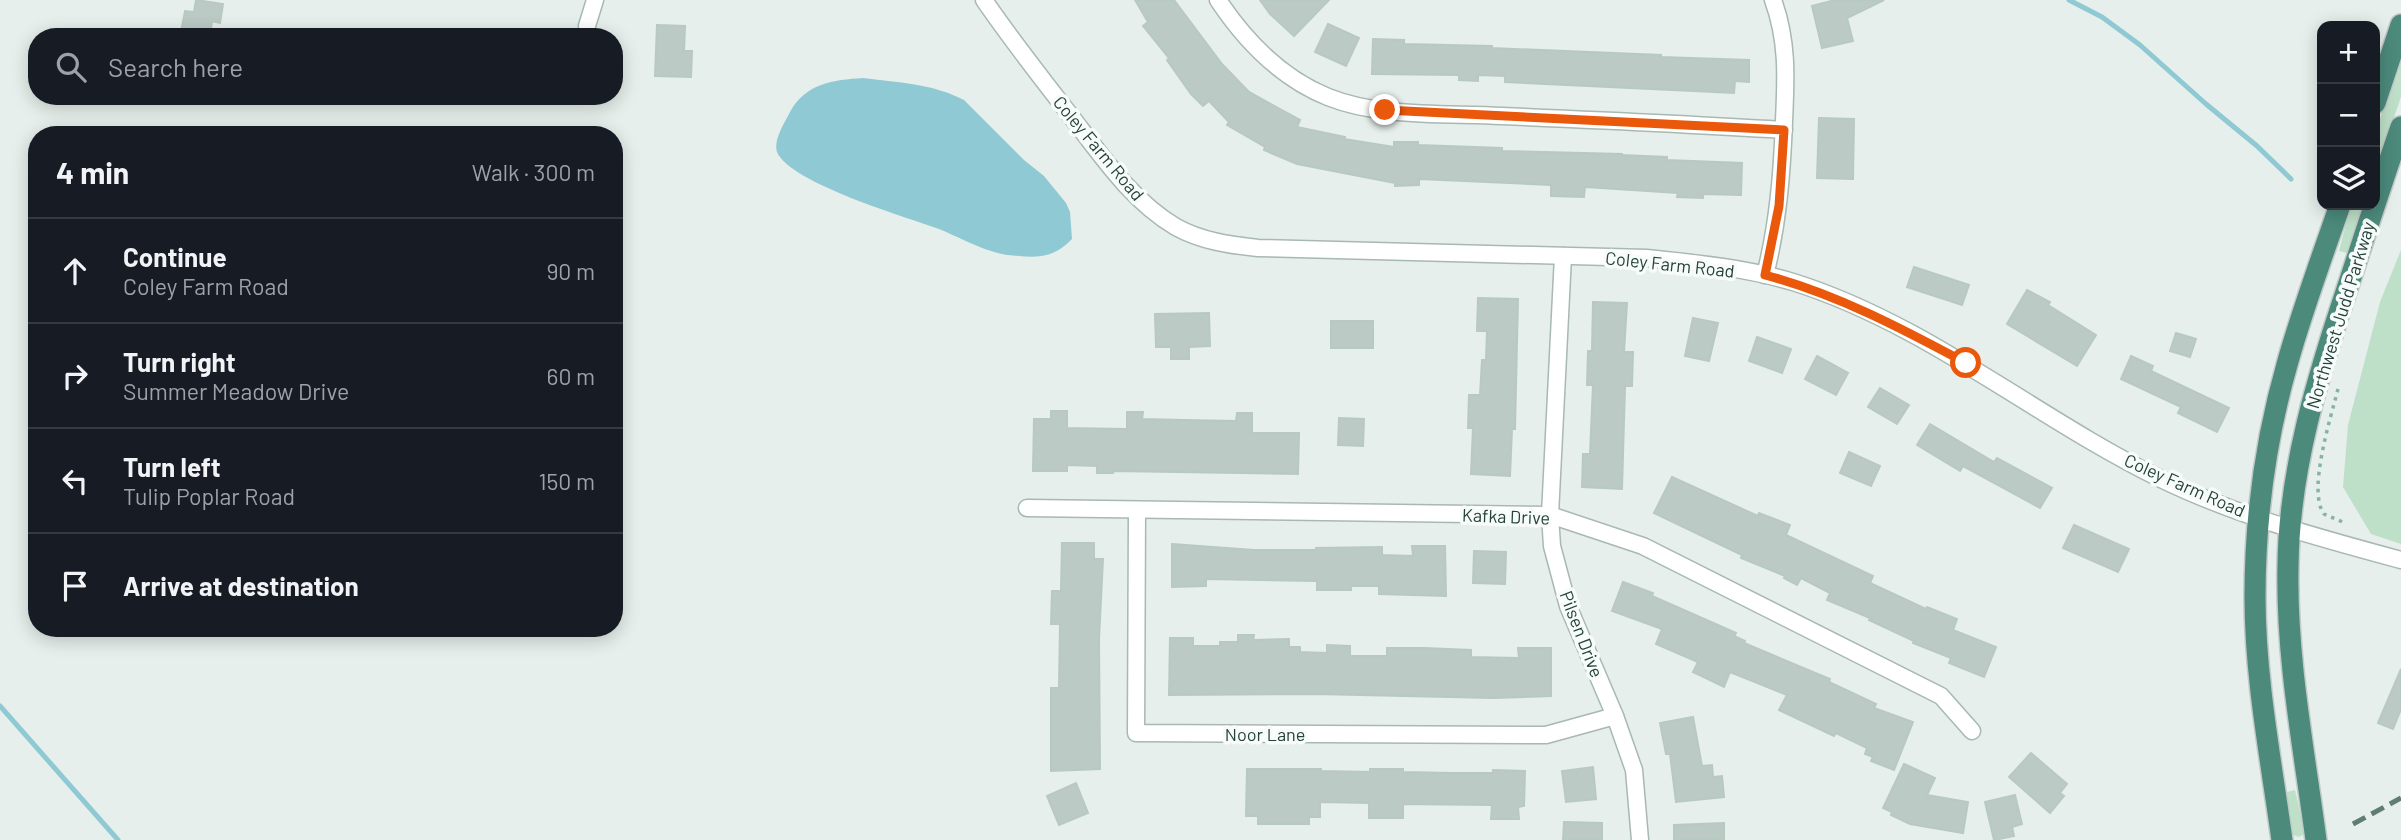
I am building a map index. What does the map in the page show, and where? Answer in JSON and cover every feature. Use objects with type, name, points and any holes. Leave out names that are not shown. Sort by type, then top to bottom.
[{"type":"highway","points":[[2380,88],[2401,25]]},
{"type":"highway","name":"Northwest Judd Parkway","points":[[2316,840],[2290,632],[2290,529],[2302,449],[2319,373],[2401,127]]},
{"type":"highway","name":"Northwest Judd Parkway","points":[[2282,840],[2256,633],[2259,517],[2270,435],[2287,362],[2338,210]]},
{"type":"street","points":[[587,26],[595,0]]},
{"type":"street","name":"Coley Farm Road","points":[[984,0],[1127,186],[1159,216],[1188,233],[1215,242],[1258,248],[1694,262],[1765,275],[1870,313],[1966,363],[2109,452],[2162,479],[2290,529],[2401,561]]},
{"type":"street","points":[[1218,0],[1261,54],[1277,68],[1315,91],[1353,105],[1431,113],[1784,130]]},
{"type":"street","points":[[1765,275],[1779,206],[1787,76],[1786,48],[1773,0]]},
{"type":"street","name":"Pilsen Drive","points":[[1563,256],[1550,515],[1552,547],[1568,606],[1615,716],[1634,770],[1640,840]]},
{"type":"street","name":"Kafka Drive","points":[[1027,508],[1550,515],[1643,547],[1941,696],[1972,731]]},
{"type":"street","name":"Noor Lane","points":[[1137,510],[1136,733],[1546,735],[1615,716]]},
{"type":"path","points":[[2336,378],[2338,387],[2318,502],[2320,509],[2330,518],[2345,523]]},
{"type":"path","points":[[2313,514],[2320,509]]},
{"type":"green space","points":[[2401,56],[2401,97],[2380,158],[2380,119]]},
{"type":"green space","points":[[2350,210],[2362,210],[2347,253],[2339,251]]},
{"type":"green space","points":[[2401,250],[2401,544],[2371,534],[2343,487],[2348,425],[2380,302]]},
{"type":"green space","points":[[2295,790],[2304,830],[2304,834],[2299,837],[2293,835],[2291,830],[2287,792]]},
{"type":"water","points":[[863,78],[928,87],[964,100],[1024,160],[1044,176],[1066,203],[1070,212],[1072,239],[1060,249],[1041,256],[998,253],[850,198],[786,164],[776,147],[778,137],[796,102],[821,85]]},
{"type":"building","points":[[196,0],[223,4],[220,23],[212,21],[211,28],[182,28],[185,11],[194,12]]},
{"type":"building","points":[[1135,0],[1174,0],[1222,64],[1249,92],[1300,120],[1297,127],[1345,137],[1344,139],[1394,147],[1394,142],[1418,142],[1418,145],[1502,148],[1502,151],[1622,154],[1667,157],[1667,160],[1742,163],[1741,195],[1703,194],[1703,198],[1677,197],[1678,193],[1585,187],[1584,197],[1551,196],[1551,185],[1419,179],[1419,185],[1395,186],[1395,183],[1297,164],[1264,150],[1265,147],[1227,125],[1229,122],[1209,101],[1203,106],[1191,94],[1167,60],[1169,58],[1143,26],[1148,22]]},
{"type":"building","points":[[1260,0],[1329,0],[1294,36],[1270,14]]},
{"type":"building","points":[[1835,0],[1884,0],[1847,18],[1853,41],[1822,48],[1812,6]]},
{"type":"building","points":[[1328,24],[1359,38],[1346,66],[1315,52]]},
{"type":"building","points":[[657,25],[685,26],[684,51],[692,51],[691,77],[655,76]]},
{"type":"building","points":[[1373,39],[1404,40],[1404,44],[1749,60],[1749,82],[1735,81],[1734,93],[1505,82],[1505,76],[1478,75],[1478,81],[1459,80],[1459,75],[1372,74]]},
{"type":"building","points":[[1819,118],[1854,119],[1853,179],[1817,178]]},
{"type":"building","points":[[1914,267],[1969,285],[1962,305],[1907,287]]},
{"type":"building","points":[[2027,290],[2050,302],[2048,305],[2096,335],[2077,366],[2007,324]]},
{"type":"building","points":[[1478,298],[1518,299],[1515,429],[1512,429],[1510,476],[1471,474],[1473,428],[1468,428],[1469,395],[1480,395],[1482,360],[1486,360],[1487,331],[1477,331]]},
{"type":"building","points":[[1593,302],[1627,303],[1624,352],[1633,352],[1632,386],[1625,386],[1622,489],[1582,487],[1583,454],[1590,454],[1593,385],[1587,385],[1588,351],[1592,351]]},
{"type":"building","points":[[1209,313],[1210,346],[1189,347],[1189,359],[1171,359],[1171,347],[1156,347],[1155,314]]},
{"type":"building","points":[[1693,318],[1718,323],[1709,361],[1685,356]]},
{"type":"building","points":[[1331,321],[1373,321],[1373,348],[1331,348]]},
{"type":"building","points":[[2176,333],[2196,339],[2190,357],[2170,351]]},
{"type":"building","points":[[1757,337],[1791,349],[1782,373],[1749,361]]},
{"type":"building","points":[[1817,356],[1848,373],[1836,395],[1805,379]]},
{"type":"building","points":[[2131,356],[2153,366],[2151,371],[2229,408],[2217,432],[2178,413],[2181,407],[2121,379]]},
{"type":"building","points":[[1880,388],[1909,405],[1897,424],[1868,407]]},
{"type":"building","points":[[1051,411],[1067,411],[1067,428],[1127,429],[1127,412],[1143,412],[1142,419],[1236,421],[1237,413],[1252,413],[1252,433],[1299,433],[1298,474],[1097,473],[1097,466],[1067,465],[1067,471],[1033,471],[1034,419],[1051,419]]},
{"type":"building","points":[[1339,418],[1364,419],[1363,446],[1338,445]]},
{"type":"building","points":[[1930,424],[1994,462],[1997,458],[2052,488],[2040,508],[1963,466],[1960,471],[1917,445]]},
{"type":"building","points":[[1849,452],[1880,466],[1871,486],[1840,473]]},
{"type":"building","points":[[1672,477],[1758,516],[1759,513],[1790,525],[1786,535],[1873,576],[1870,583],[1926,609],[1927,607],[1957,619],[1953,630],[1996,647],[1984,677],[1949,663],[1951,658],[1913,643],[1914,641],[1869,620],[1870,618],[1827,600],[1830,593],[1801,578],[1797,585],[1784,578],[1785,576],[1741,558],[1742,555],[1654,513]]},
{"type":"building","points":[[2074,525],[2129,549],[2118,572],[2063,548]]},
{"type":"building","points":[[1062,543],[1094,543],[1094,559],[1103,559],[1099,639],[1100,769],[1051,771],[1051,688],[1059,688],[1060,624],[1051,624],[1052,591],[1061,591]]},
{"type":"building","points":[[1172,544],[1254,550],[1382,547],[1382,555],[1413,556],[1412,546],[1445,546],[1446,596],[1379,594],[1379,586],[1351,586],[1351,590],[1317,590],[1317,581],[1206,579],[1206,586],[1172,587]]},
{"type":"building","points":[[1474,551],[1506,552],[1505,584],[1473,583]]},
{"type":"building","points":[[1623,582],[1653,593],[1652,596],[1736,633],[1734,636],[1745,641],[1744,643],[1830,679],[1829,682],[1876,704],[1874,708],[1913,722],[1894,770],[1871,761],[1873,757],[1865,754],[1867,748],[1779,710],[1787,695],[1730,672],[1724,687],[1693,672],[1698,662],[1656,644],[1662,629],[1612,611]]},
{"type":"building","points":[[1238,635],[1254,635],[1253,640],[1289,639],[1289,647],[1300,647],[1300,652],[1327,653],[1327,645],[1350,646],[1350,656],[1387,656],[1387,648],[1424,648],[1471,650],[1471,657],[1519,658],[1518,648],[1551,648],[1551,696],[1494,698],[1315,694],[1169,695],[1170,638],[1193,638],[1193,646],[1220,646],[1220,642],[1238,642]]},
{"type":"building","points":[[2401,669],[2401,709],[2393,729],[2378,723]]},
{"type":"building","points":[[1693,717],[1702,766],[1712,765],[1713,777],[1722,776],[1724,797],[1676,802],[1670,754],[1666,754],[1660,723]]},
{"type":"building","points":[[2031,753],[2067,784],[2060,793],[2064,796],[2050,813],[2009,777]]},
{"type":"building","points":[[1904,764],[1935,778],[1927,795],[1968,802],[1963,833],[1910,824],[1883,808]]},
{"type":"building","points":[[1593,767],[1596,799],[1566,802],[1562,771]]},
{"type":"building","points":[[1247,769],[1370,772],[1370,769],[1403,769],[1403,772],[1452,773],[1525,771],[1524,806],[1518,807],[1519,819],[1491,819],[1492,805],[1403,804],[1403,818],[1369,818],[1369,803],[1320,802],[1320,817],[1309,817],[1309,824],[1258,824],[1258,816],[1246,816]]},
{"type":"building","points":[[1076,783],[1088,813],[1059,825],[1047,796]]},
{"type":"building","points":[[2015,795],[2022,824],[2012,827],[2014,836],[1994,840],[1985,802]]},
{"type":"building","points":[[1564,822],[1602,823],[1602,840],[1563,840]]},
{"type":"building","points":[[1724,823],[1724,840],[1674,840],[1674,825]]},
{"type":"waterway","points":[[2069,0],[2102,17],[2140,45],[2257,146],[2291,179]]},
{"type":"waterway","points":[[0,706],[118,840]]},
{"type":"railway","points":[[2353,824],[2401,798]]},
{"type":"route","points":[[1385,110],[1784,130],[1779,206],[1765,275],[1836,298],[1901,328],[1966,363]]}]
